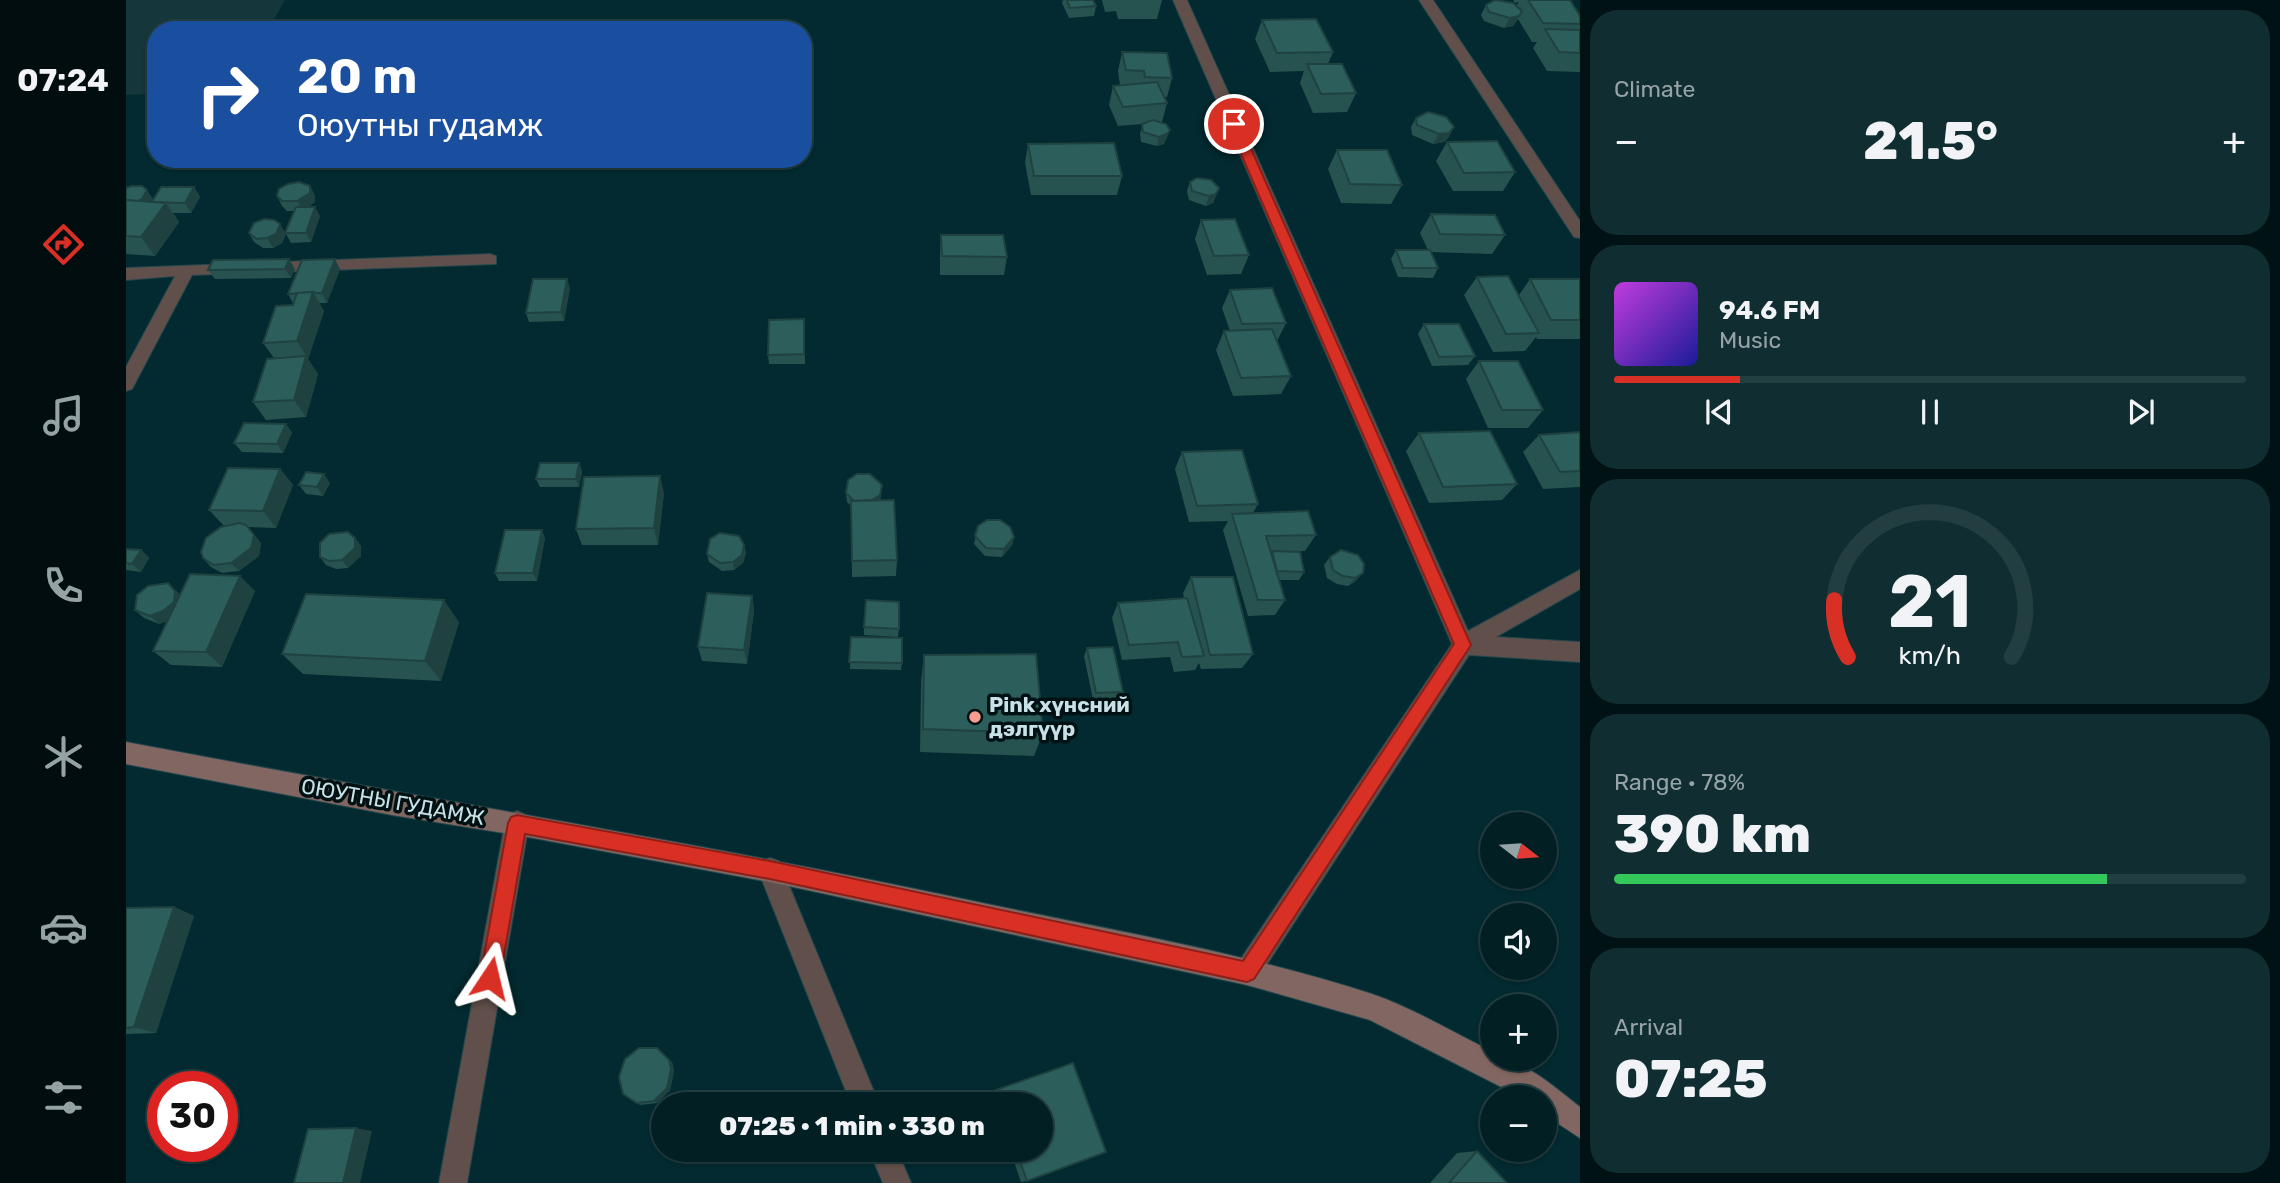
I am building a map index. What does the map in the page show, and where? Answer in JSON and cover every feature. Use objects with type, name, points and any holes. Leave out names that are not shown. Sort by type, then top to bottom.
[{"type":"street","points":[[1180,0],[1462,645]]},
{"type":"street","points":[[1426,0],[1580,233]]},
{"type":"street","points":[[126,274],[491,260]]},
{"type":"street","points":[[126,384],[187,270]]},
{"type":"street","points":[[1247,972],[1462,645],[1580,579]]},
{"type":"street","points":[[1462,645],[1580,652]]},
{"type":"street","name":"ОЮУТНЫ ГУДАМЖ","points":[[126,752],[392,804],[517,823],[770,870],[1247,972],[1374,1008],[1527,1085]]},
{"type":"street","points":[[453,1183],[517,823]]},
{"type":"street","points":[[770,870],[860,1092]]},
{"type":"street","name":"ОЮУТНЫ ГУДАМЖ","points":[[1557,1107],[1580,1124]]},
{"type":"street","points":[[888,1162],[897,1183]]},
{"type":"shaded area","points":[[126,0],[285,0],[273,21],[147,21],[147,94],[126,95]]},
{"type":"building","points":[[1067,0],[1093,0],[1096,6],[1070,8]]},
{"type":"building","points":[[1495,0],[1513,3],[1522,11],[1519,16],[1510,18],[1489,12],[1486,5]]},
{"type":"building","points":[[1528,0],[1570,0],[1580,16],[1580,24],[1543,23]]},
{"type":"building","points":[[1316,19],[1333,52],[1277,53],[1262,20]]},
{"type":"building","points":[[1545,29],[1580,30],[1580,53],[1559,52]]},
{"type":"building","points":[[1122,52],[1167,53],[1172,78],[1145,77],[1144,71],[1126,70]]},
{"type":"building","points":[[1307,64],[1342,64],[1356,93],[1321,94]]},
{"type":"building","points":[[1157,82],[1167,103],[1123,107],[1113,86]]},
{"type":"building","points":[[1428,112],[1446,117],[1454,127],[1449,133],[1439,134],[1417,125],[1416,118]]},
{"type":"building","points":[[1153,120],[1166,124],[1170,130],[1167,134],[1159,137],[1143,132],[1142,124]]},
{"type":"building","points":[[1497,141],[1515,172],[1464,173],[1447,142]]},
{"type":"building","points":[[1114,143],[1122,176],[1034,176],[1028,144]]},
{"type":"building","points":[[1337,150],[1387,150],[1402,185],[1350,184]]},
{"type":"building","points":[[1197,178],[1211,180],[1219,188],[1216,194],[1209,196],[1192,191],[1190,182]]},
{"type":"building","points":[[299,182],[310,186],[310,193],[297,201],[282,201],[277,196],[279,189]]},
{"type":"building","points":[[142,186],[147,190],[142,199],[126,200],[126,188]]},
{"type":"building","points":[[161,187],[194,187],[185,203],[152,202]]},
{"type":"building","points":[[126,200],[166,203],[141,237],[126,236]]},
{"type":"building","points":[[296,207],[315,207],[306,233],[285,233]]},
{"type":"building","points":[[1431,214],[1495,215],[1505,235],[1440,234]]},
{"type":"building","points":[[264,219],[280,224],[276,234],[257,239],[249,233],[254,223]]},
{"type":"building","points":[[1235,219],[1249,255],[1214,256],[1201,220]]},
{"type":"building","points":[[941,235],[1003,235],[1007,257],[942,256]]},
{"type":"building","points":[[1396,250],[1430,250],[1438,268],[1403,268]]},
{"type":"building","points":[[289,259],[285,269],[208,270],[213,260]]},
{"type":"building","points":[[335,259],[322,293],[288,294],[302,260]]},
{"type":"building","points":[[1508,276],[1539,333],[1506,334],[1477,277]]},
{"type":"building","points":[[533,279],[567,279],[561,312],[526,313]]},
{"type":"building","points":[[1530,279],[1580,279],[1580,320],[1551,320]]},
{"type":"building","points":[[1272,288],[1286,323],[1242,324],[1230,290]]},
{"type":"building","points":[[313,292],[297,341],[263,343],[276,306],[293,305],[297,293]]},
{"type":"building","points":[[804,319],[804,354],[768,355],[769,320]]},
{"type":"building","points":[[1424,324],[1459,324],[1475,356],[1439,357]]},
{"type":"building","points":[[1272,329],[1291,376],[1241,378],[1224,331]]},
{"type":"building","points":[[306,356],[294,400],[253,402],[267,359]]},
{"type":"building","points":[[1479,361],[1518,361],[1543,410],[1502,410]]},
{"type":"building","points":[[244,423],[286,424],[277,444],[234,443]]},
{"type":"building","points":[[1490,431],[1517,484],[1443,487],[1419,433]]},
{"type":"building","points":[[1580,432],[1580,471],[1560,472],[1539,435]]},
{"type":"building","points":[[1242,450],[1258,504],[1197,506],[1182,452]]},
{"type":"building","points":[[540,463],[579,463],[576,479],[536,479]]},
{"type":"building","points":[[228,468],[280,469],[263,511],[209,510]]},
{"type":"building","points":[[306,472],[324,474],[317,487],[299,485]]},
{"type":"building","points":[[857,474],[870,474],[882,485],[880,495],[872,500],[854,501],[846,493],[848,480]]},
{"type":"building","points":[[660,476],[654,528],[576,529],[584,477]]},
{"type":"building","points":[[894,500],[897,560],[852,561],[851,501]]},
{"type":"building","points":[[1308,511],[1316,535],[1266,536],[1285,600],[1258,600],[1232,514]]},
{"type":"building","points":[[987,520],[1000,520],[1010,527],[1014,537],[1004,549],[986,548],[975,536],[978,526]]},
{"type":"building","points":[[239,523],[246,525],[254,535],[251,548],[231,563],[214,565],[203,558],[201,552],[206,538],[221,527]]},
{"type":"building","points":[[505,530],[542,530],[533,573],[495,573]]},
{"type":"building","points":[[348,532],[355,538],[355,548],[342,560],[329,561],[320,557],[320,543],[329,534]]},
{"type":"building","points":[[720,533],[739,536],[744,545],[742,555],[733,562],[720,563],[707,554],[710,539]]},
{"type":"building","points":[[126,549],[141,550],[132,564],[126,563]]},
{"type":"building","points":[[1341,550],[1358,555],[1364,564],[1363,573],[1355,578],[1343,576],[1333,570],[1330,557]]},
{"type":"building","points":[[1272,551],[1300,552],[1304,572],[1277,571]]},
{"type":"building","points":[[190,574],[240,576],[206,652],[153,651]]},
{"type":"building","points":[[1191,577],[1233,577],[1253,654],[1210,655]]},
{"type":"building","points":[[168,583],[175,591],[174,602],[163,611],[150,616],[135,610],[137,595],[148,586]]},
{"type":"building","points":[[707,593],[752,596],[744,650],[698,647]]},
{"type":"building","points":[[306,594],[444,600],[425,661],[282,654]]},
{"type":"building","points":[[1187,598],[1204,656],[1182,657],[1178,642],[1129,645],[1118,603]]},
{"type":"building","points":[[866,600],[899,602],[899,629],[864,627]]},
{"type":"building","points":[[851,637],[902,638],[902,663],[849,662]]},
{"type":"building","points":[[1113,647],[1123,692],[1096,693],[1087,648]]},
{"type":"building","name":"Pink хүнсний дэлгүүр","points":[[1036,654],[1043,733],[923,729],[924,655]]},
{"type":"building","points":[[174,907],[134,1027],[126,1028],[126,908]]},
{"type":"building","points":[[639,1048],[657,1048],[669,1060],[671,1069],[667,1088],[663,1092],[651,1092],[651,1101],[637,1103],[623,1094],[619,1077],[625,1059]]},
{"type":"building","points":[[1073,1063],[1106,1152],[1027,1181],[1020,1162],[1053,1162],[1053,1092],[996,1090]]},
{"type":"building","points":[[356,1128],[343,1183],[294,1183],[308,1129]]},
{"type":"building","points":[[1477,1151],[1480,1162],[1487,1162],[1507,1183],[1449,1183]]},
{"type":"place","name":"Pink хүнсний дэлгүүр","points":[[975,717]]},
{"type":"route","points":[[490,978],[517,823],[770,870],[1247,972],[1462,645],[1234,124]]}]
